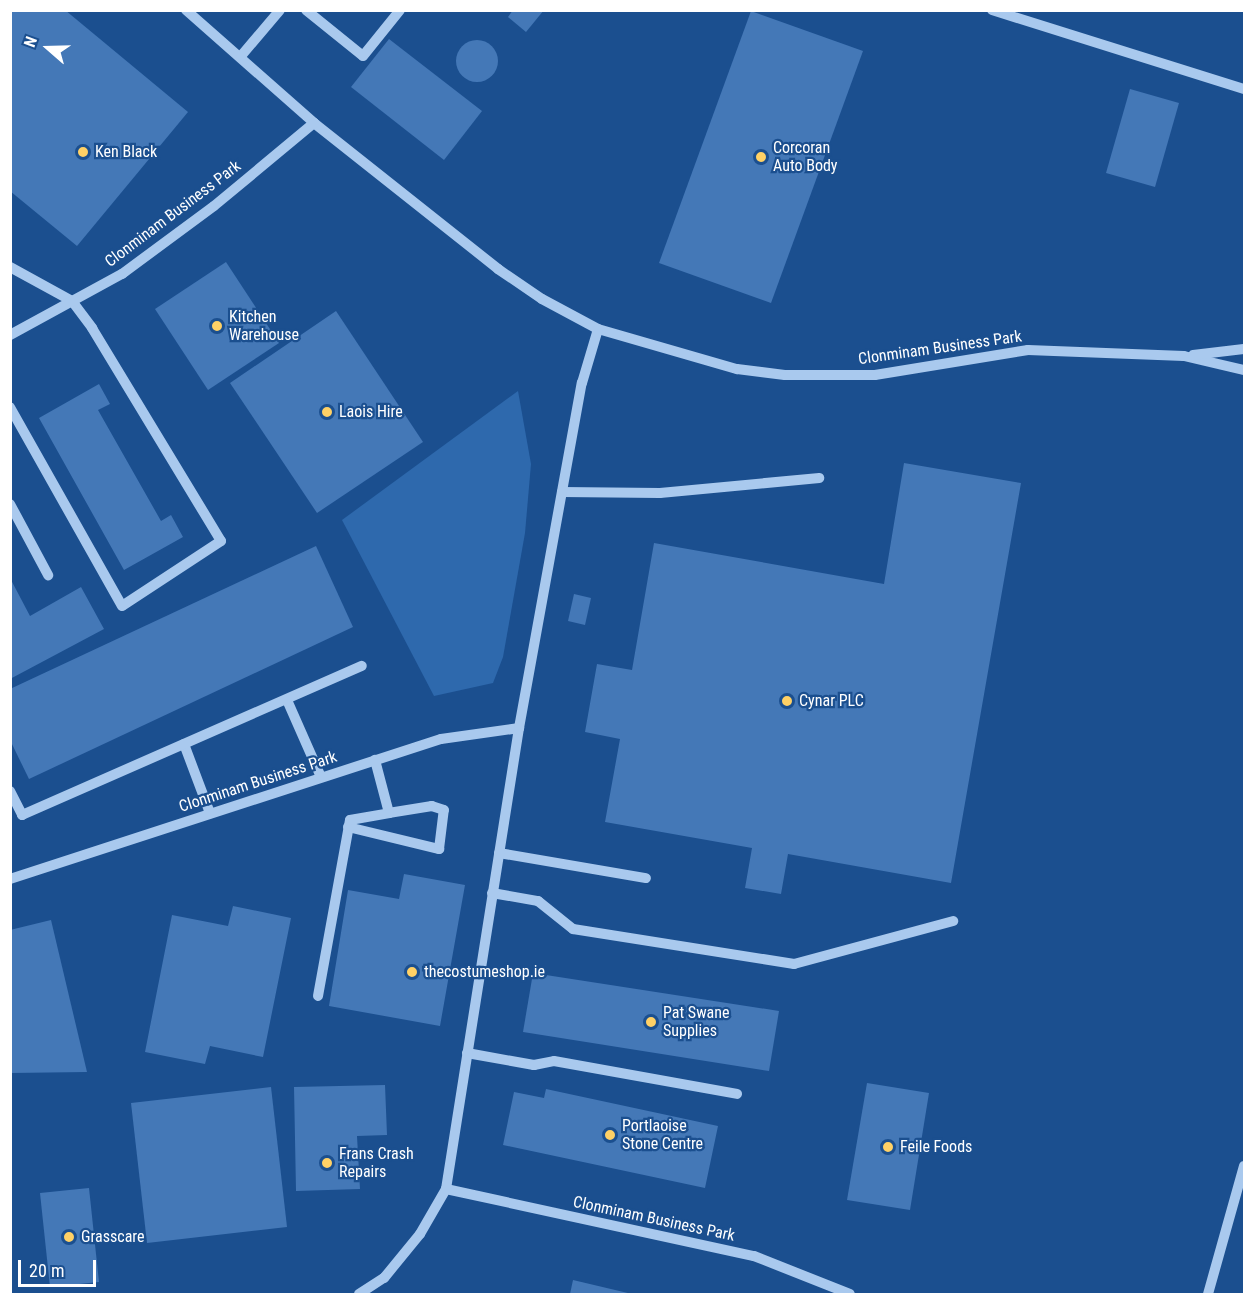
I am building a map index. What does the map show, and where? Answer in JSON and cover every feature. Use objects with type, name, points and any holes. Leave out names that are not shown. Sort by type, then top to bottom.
[{"type":"street","name":"Clonminam Business Park","points":[[186,10],[241,56],[314,123],[498,268],[542,299],[598,329],[737,369],[785,375],[875,375],[1028,350],[1184,356],[1245,349]]},
{"type":"street","points":[[241,56],[280,10]]},
{"type":"street","points":[[306,10],[363,56],[400,10]]},
{"type":"street","points":[[992,10],[1245,89]]},
{"type":"street","name":"Clonminam Business Park","points":[[10,335],[122,274],[214,206],[314,123]]},
{"type":"street","points":[[10,267],[72,301],[93,328],[221,541],[122,606],[10,407]]},
{"type":"street","points":[[358,1294],[384,1278],[420,1234],[446,1189],[519,728],[582,383],[598,329]]},
{"type":"street","name":"Clonminam Business Park","points":[[1184,356],[1245,370]]},
{"type":"street","points":[[562,492],[660,493],[819,478]]},
{"type":"street","points":[[10,504],[48,575]]},
{"type":"street","points":[[10,791],[22,815],[362,666]]},
{"type":"street","points":[[287,700],[321,777]]},
{"type":"street","name":"Clonminam Business Park","points":[[10,879],[441,739],[519,728]]},
{"type":"street","points":[[184,744],[210,813]]},
{"type":"street","points":[[375,760],[389,813]]},
{"type":"street","points":[[318,996],[348,827],[350,820],[432,806],[444,810],[439,849],[348,827]]},
{"type":"street","points":[[499,853],[646,878]]},
{"type":"street","points":[[492,893],[538,901],[573,929],[794,964],[953,921]]},
{"type":"street","points":[[467,1053],[534,1065],[555,1061],[737,1095]]},
{"type":"street","points":[[1208,1294],[1245,1166]]},
{"type":"street","name":"Clonminam Business Park","points":[[446,1189],[754,1256],[850,1294]]},
{"type":"shaded area","points":[[518,391],[531,464],[525,533],[503,657],[493,683],[434,696],[342,520]]},
{"type":"building","name":"Ken Black","points":[[10,10],[65,10],[188,112],[77,246],[10,191]]},
{"type":"building","points":[[513,10],[544,10],[526,32],[508,17]]},
{"type":"building","name":"Corcoran Auto Body","points":[[751,11],[863,51],[771,303],[659,263]]},
{"type":"building","points":[[389,39],[482,111],[444,160],[351,87]]},
{"type":"building","points":[[477,40],[485,41],[492,46],[497,53],[497,69],[492,76],[485,81],[477,82],[469,81],[462,76],[457,69],[456,61],[457,53],[462,46],[469,41]]},
{"type":"building","points":[[1130,89],[1179,103],[1155,187],[1106,173]]},
{"type":"building","name":"Kitchen Warehouse","points":[[226,262],[279,343],[208,390],[155,309]]},
{"type":"building","name":"Laois Hire","points":[[336,311],[423,442],[317,513],[230,383]]},
{"type":"building","points":[[99,384],[110,404],[98,410],[161,521],[171,515],[183,537],[124,570],[39,418]]},
{"type":"building","name":"Cynar PLC","points":[[904,463],[1021,483],[951,883],[788,854],[781,894],[745,888],[752,848],[605,822],[620,739],[585,732],[597,664],[632,670],[654,543],[884,584]]},
{"type":"building","points":[[316,546],[353,627],[29,779],[10,740],[10,689]]},
{"type":"building","points":[[10,578],[30,616],[81,587],[104,629],[10,679]]},
{"type":"building","points":[[574,594],[591,598],[585,625],[568,621]]},
{"type":"building","points":[[404,874],[465,885],[440,1026],[329,1006],[348,890],[399,899]]},
{"type":"building","points":[[233,906],[291,918],[263,1057],[210,1046],[205,1064],[145,1052],[172,915],[228,926]]},
{"type":"building","points":[[51,920],[87,1072],[10,1073],[10,930]]},
{"type":"building","name":"Pat Swane Supplies","points":[[533,973],[779,1011],[769,1071],[523,1032]]},
{"type":"building","name":"Feile Foods","points":[[867,1083],[929,1093],[910,1210],[847,1200]]},
{"type":"building","name":"Frans Crash Repairs","points":[[385,1085],[387,1135],[357,1136],[360,1189],[296,1191],[294,1087]]},
{"type":"building","points":[[271,1087],[287,1227],[147,1243],[131,1103]]},
{"type":"building","name":"Portlaoise Stone Centre","points":[[546,1089],[718,1126],[705,1188],[503,1145],[514,1092],[544,1098]]},
{"type":"building","name":"Grasscare","points":[[89,1188],[99,1282],[50,1287],[40,1193]]},
{"type":"building","points":[[573,1280],[632,1294],[570,1294]]},
{"type":"place","name":"Ken Black","points":[[83,152]]},
{"type":"place","name":"Corcoran Auto Body","points":[[761,157]]},
{"type":"place","name":"Kitchen Warehouse","points":[[217,326]]},
{"type":"place","name":"Laois Hire","points":[[327,412]]},
{"type":"place","name":"Cynar PLC","points":[[787,701]]},
{"type":"place","name":"thecostumeshop.ie","points":[[412,972]]},
{"type":"place","name":"Pat Swane Supplies","points":[[651,1022]]},
{"type":"place","name":"Portlaoise Stone Centre","points":[[610,1135]]},
{"type":"place","name":"Feile Foods","points":[[888,1147]]},
{"type":"place","name":"Frans Crash Repairs","points":[[327,1163]]},
{"type":"place","name":"Grasscare","points":[[69,1237]]}]
